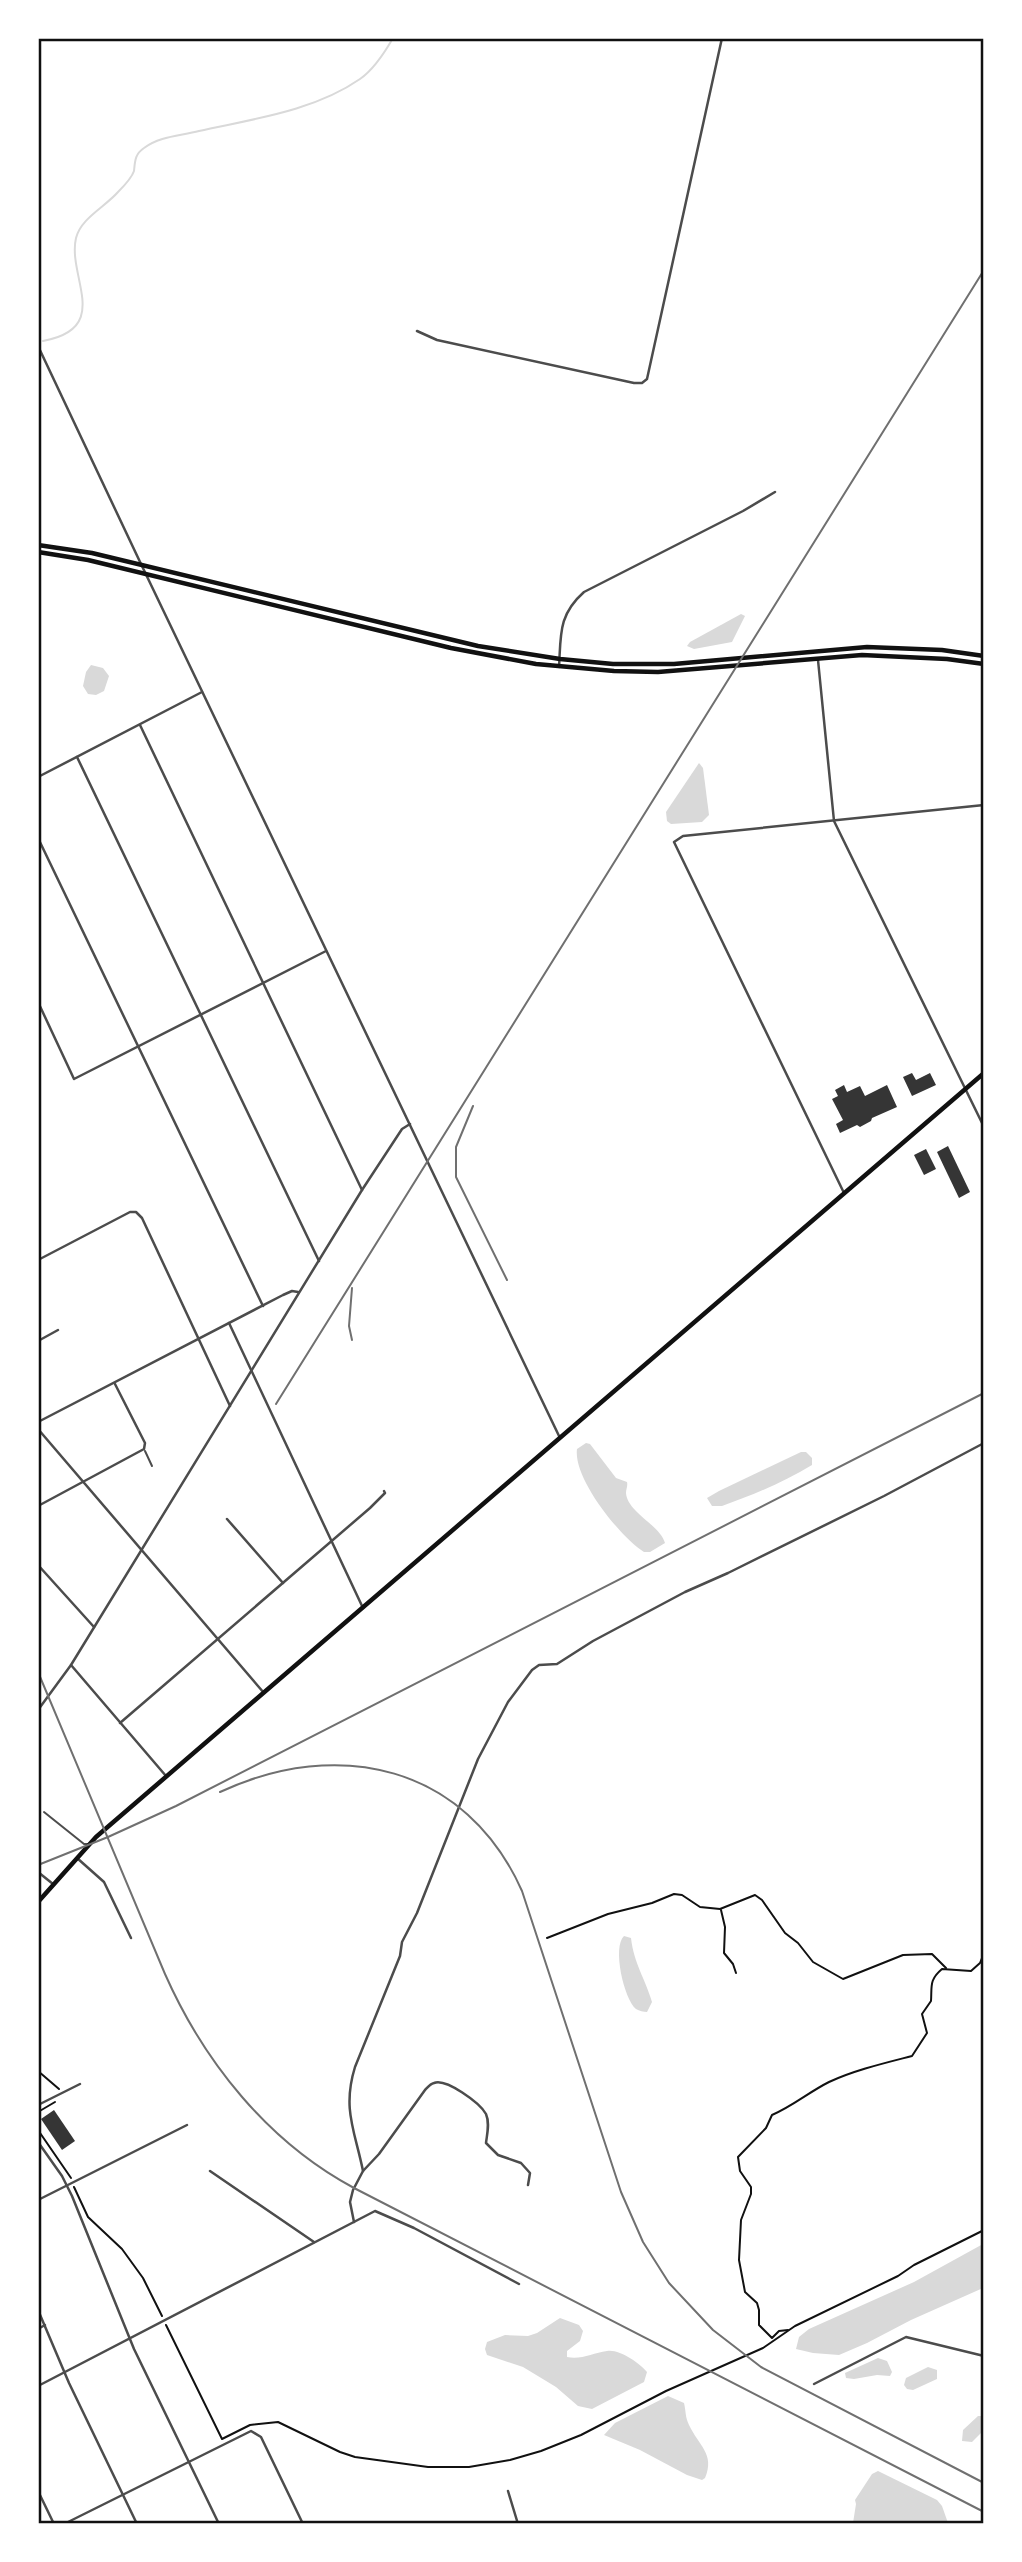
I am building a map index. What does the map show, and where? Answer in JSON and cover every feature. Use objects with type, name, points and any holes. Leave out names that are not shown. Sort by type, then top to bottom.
[{"type":"main road","points":[[38,545],[141,564],[478,646],[560,659],[613,664],[674,664],[817,650],[905,648],[984,656]]},
{"type":"main road","points":[[38,552],[146,573],[477,654],[559,667],[673,672],[818,658],[902,656],[984,664]]},
{"type":"main road","points":[[38,1902],[89,1844],[166,1776],[984,1073]]},
{"type":"street","points":[[417,331],[437,340],[634,383],[642,383],[647,379],[722,38]]},
{"type":"street","points":[[38,346],[560,1438]]},
{"type":"street","points":[[559,667],[563,618],[569,607],[584,592],[775,492]]},
{"type":"street","points":[[817,650],[834,821],[984,1127]]},
{"type":"street","points":[[38,777],[202,692]]},
{"type":"street","points":[[140,725],[362,1190]]},
{"type":"street","points":[[77,757],[319,1261]]},
{"type":"street","points":[[844,1193],[674,842],[683,836],[984,805]]},
{"type":"street","points":[[38,838],[262,1306]]},
{"type":"street","points":[[38,1002],[74,1079],[327,951]]},
{"type":"street","points":[[38,1710],[71,1665],[362,1190],[402,1129],[410,1124]]},
{"type":"street","points":[[38,1260],[130,1212],[136,1212],[142,1218],[230,1406]]},
{"type":"street","points":[[38,1422],[292,1291],[299,1293]]},
{"type":"street","points":[[229,1323],[363,1608]]},
{"type":"street","points":[[38,1340],[58,1331]]},
{"type":"street","points":[[38,1506],[144,1449],[145,1443],[115,1382]]},
{"type":"street","points":[[38,1429],[264,1693]]},
{"type":"street","points":[[363,2171],[349,2121],[350,2083],[355,2067],[400,1956],[402,1942],[417,1913],[478,1759],[508,1703],[532,1670],[539,1665],[557,1664],[593,1641],[685,1592],[872,1502],[984,1443]]},
{"type":"street","points":[[120,1723],[378,1501],[384,1491]]},
{"type":"street","points":[[227,1518],[283,1583]]},
{"type":"street","points":[[38,1565],[94,1627]]},
{"type":"street","points":[[71,1665],[166,1776]]},
{"type":"street","points":[[77,1858],[104,1882],[131,1938]]},
{"type":"street","points":[[38,1872],[53,1884]]},
{"type":"street","points":[[354,2222],[350,2196],[363,2171],[379,2154],[425,2090],[434,2083],[445,2083],[473,2100],[486,2114],[486,2143],[498,2155],[521,2163],[530,2173],[528,2185]]},
{"type":"street","points":[[38,2105],[80,2084]]},
{"type":"street","points":[[38,2200],[187,2125]]},
{"type":"street","points":[[38,2142],[67,2186],[130,2339],[219,2524]]},
{"type":"street","points":[[210,2171],[314,2242]]},
{"type":"street","points":[[38,2386],[375,2211],[414,2228],[519,2284]]},
{"type":"street","points":[[38,2310],[64,2373],[137,2524]]},
{"type":"street","points":[[38,2329],[45,2325]]},
{"type":"street","points":[[814,2384],[906,2337],[984,2356]]},
{"type":"street","points":[[64,2524],[248,2431],[256,2432],[263,2439],[303,2524]]},
{"type":"street","points":[[38,2491],[54,2524]]},
{"type":"street","points":[[508,2491],[518,2524]]},
{"type":"lane","points":[[144,1449],[152,1466]]},
{"type":"lane","points":[[44,1812],[83,1844],[89,1844]]},
{"type":"path","points":[[547,1938],[608,1914],[652,1903],[674,1894],[682,1895],[700,1907],[720,1909],[755,1895],[762,1899],[785,1933],[798,1943],[813,1962],[843,1979],[903,1955],[932,1954],[947,1969]]},
{"type":"path","points":[[720,1909],[725,1927],[724,1953],[736,1973]]},
{"type":"path","points":[[788,2330],[779,2331],[772,2338],[768,2337],[759,2325],[757,2304],[745,2292],[739,2260],[739,2233],[751,2187],[740,2171],[738,2157],[766,2129],[772,2115],[794,2105],[822,2086],[884,2063],[912,2056],[926,2033],[922,2014],[931,2001],[932,1978],[942,1969],[971,1971],[980,1963],[984,1953]]},
{"type":"path","points":[[38,2071],[61,2091],[55,2104],[38,2112]]},
{"type":"path","points":[[38,2130],[73,2183],[89,2217],[122,2249],[146,2282],[222,2439],[256,2424],[278,2422],[355,2457],[428,2467],[470,2467],[500,2462],[541,2451],[581,2435],[763,2348],[788,2330],[984,2230]]},
{"type":"shaded area","points":[[741,614],[745,616],[732,642],[694,649],[687,646],[690,642]]},
{"type":"shaded area","points":[[91,665],[103,668],[109,676],[104,691],[96,695],[88,694],[83,686],[86,672]]},
{"type":"shaded area","points":[[699,763],[703,768],[709,815],[702,822],[671,824],[667,821],[666,812]]},
{"type":"shaded area","points":[[586,1443],[590,1444],[616,1478],[627,1482],[628,1500],[657,1530],[665,1543],[650,1552],[644,1552],[611,1520],[582,1475],[577,1449]]},
{"type":"shaded area","points":[[806,1452],[812,1458],[812,1465],[779,1483],[722,1506],[712,1506],[707,1498],[719,1491]]},
{"type":"shaded area","points":[[624,1936],[631,1938],[652,2002],[647,2012],[636,2009],[627,1995],[619,1961]]},
{"type":"shaded area","points":[[983,2244],[983,2288],[839,2355],[796,2349],[799,2337],[809,2329],[914,2282]]},
{"type":"shaded area","points":[[560,2318],[579,2325],[583,2331],[580,2341],[567,2351],[567,2357],[618,2352],[647,2372],[644,2382],[592,2409],[578,2406],[556,2387],[523,2367],[487,2355],[487,2342],[505,2335],[528,2336]]},
{"type":"shaded area","points":[[878,2358],[887,2361],[892,2372],[890,2376],[846,2378],[845,2373]]},
{"type":"shaded area","points":[[928,2367],[937,2370],[937,2379],[913,2390],[907,2389],[904,2385],[906,2378]]},
{"type":"shaded area","points":[[668,2396],[684,2403],[688,2422],[707,2456],[708,2470],[702,2480],[604,2435],[615,2423]]},
{"type":"shaded area","points":[[978,2416],[983,2416],[983,2431],[972,2442],[962,2441],[963,2430]]},
{"type":"shaded area","points":[[878,2471],[937,2500],[948,2523],[853,2523],[855,2500],[872,2474]]},
{"type":"building","points":[[912,1073],[916,1080],[930,1073],[936,1085],[912,1096],[903,1077]]},
{"type":"building","points":[[844,1085],[847,1092],[860,1086],[865,1096],[887,1085],[897,1107],[872,1118],[860,1127],[857,1125],[840,1133],[836,1124],[843,1120],[832,1099],[838,1096],[835,1090]]},
{"type":"building","points":[[948,1146],[970,1192],[959,1198],[937,1152]]},
{"type":"building","points":[[926,1149],[936,1169],[924,1175],[914,1155]]},
{"type":"building","points":[[54,2110],[75,2141],[62,2150],[41,2119]]},
{"type":"waterway","points":[[43,341],[64,334],[76,325],[82,313],[75,253],[76,238],[83,224],[129,179],[141,150],[163,139],[262,118],[323,99],[365,75],[393,38]]},
{"type":"railway","points":[[276,1404],[984,270]]},
{"type":"railway","points":[[473,1106],[456,1147],[456,1177],[507,1280]]},
{"type":"railway","points":[[352,1288],[349,1326],[352,1340]]},
{"type":"railway","points":[[38,1865],[176,1806],[984,1393]]},
{"type":"railway","points":[[38,1672],[181,2007],[219,2068],[242,2097],[294,2148],[354,2188],[984,2512]]},
{"type":"railway","points":[[220,1792],[265,1775],[309,1767],[353,1766],[394,1774],[433,1790],[468,1815],[498,1848],[522,1891],[621,2192],[643,2242],[669,2283],[713,2330],[761,2367],[984,2483]]}]
